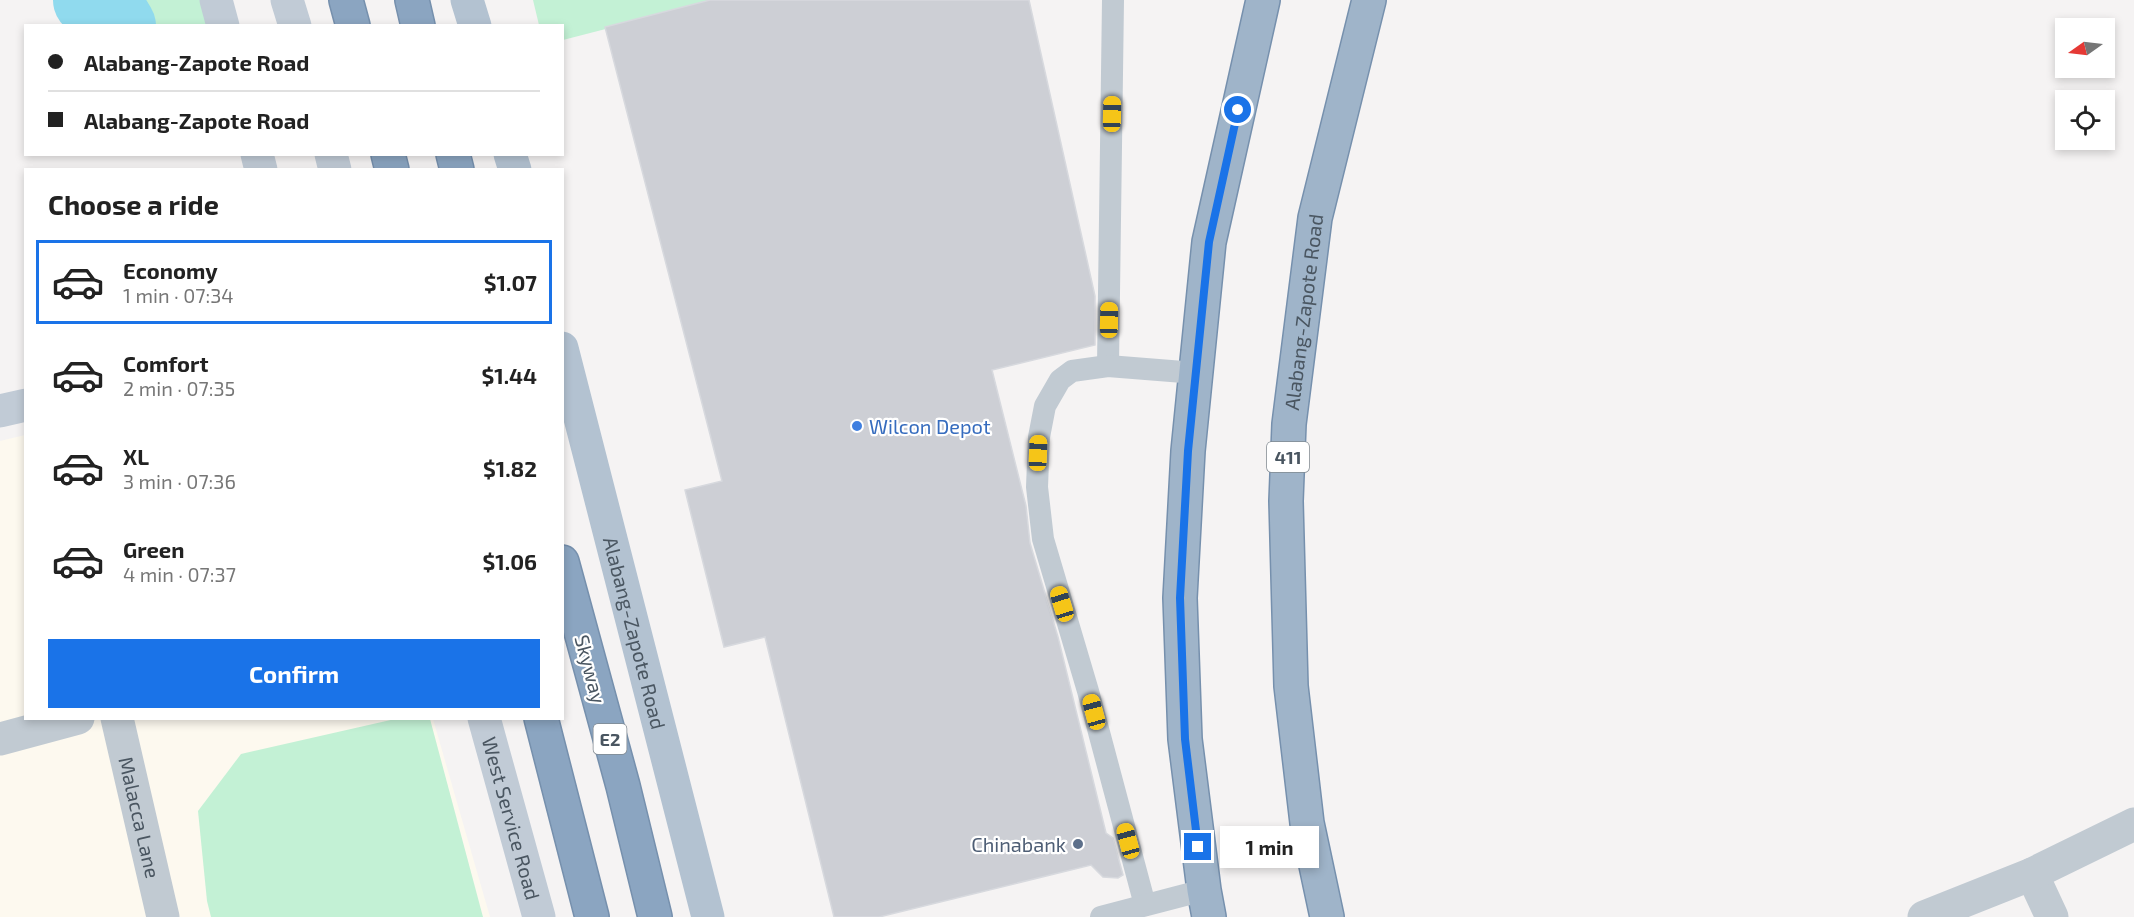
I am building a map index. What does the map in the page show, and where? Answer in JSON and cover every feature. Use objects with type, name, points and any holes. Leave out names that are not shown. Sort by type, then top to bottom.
[{"type":"highway","points":[[346,0],[352,24]]},
{"type":"highway","points":[[412,0],[418,24]]},
{"type":"highway","points":[[1207,904],[1185,739],[1180,598],[1188,451],[1209,242],[1263,0]]},
{"type":"highway","name":"Alabang-Zapote Road","points":[[1327,917],[1307,823],[1291,686],[1287,501],[1289,424],[1315,218],[1369,0]]},
{"type":"highway","name":"Skyway","points":[[564,569],[623,786],[655,917]]},
{"type":"highway","points":[[542,720],[592,917]]},
{"type":"main road","points":[[216,0],[222,24]]},
{"type":"main road","points":[[287,0],[294,24]]},
{"type":"main road","points":[[467,0],[474,24]]},
{"type":"main road","name":"Alabang-Zapote Road","points":[[564,356],[708,917]]},
{"type":"main road","points":[[0,411],[24,405]]},
{"type":"main road","name":"West Service Road","points":[[485,720],[539,917]]},
{"type":"street","points":[[0,739],[71,720]]},
{"type":"street","name":"Malacca Lane","points":[[117,720],[163,917]]},
{"type":"street","points":[[1924,917],[2032,874],[2134,824]]},
{"type":"street","points":[[2032,874],[2052,917]]},
{"type":"lane","points":[[1108,366],[1113,0]]},
{"type":"lane","points":[[1145,906],[1088,691],[1043,539],[1037,487],[1039,437],[1045,406],[1060,380],[1072,371],[1108,366],[1196,373]]},
{"type":"lane","points":[[1101,917],[1145,906],[1207,904]]},
{"type":"shaded area","points":[[24,435],[24,720],[433,720],[490,917],[0,917],[0,441]]},
{"type":"green space","points":[[122,0],[222,0],[228,24],[150,24],[132,6]]},
{"type":"green space","points":[[533,0],[718,0],[564,40],[564,24],[539,24]]},
{"type":"green space","points":[[391,720],[430,720],[483,917],[211,917],[207,901],[198,811],[241,754]]},
{"type":"building","name":"Wilcon Depot","points":[[710,0],[1029,0],[1095,296],[1095,345],[992,370],[1026,506],[1030,543],[1058,637],[1106,833],[1113,838],[1123,875],[1118,878],[1103,877],[1091,865],[879,917],[834,917],[765,637],[724,647],[685,490],[722,481],[605,27]]},
{"type":"waterway","points":[[89,0],[112,13],[119,24]]},
{"type":"place","name":"Wilcon Depot","points":[[857,426]]},
{"type":"place","name":"Chinabank","points":[[1078,844]]},
{"type":"route","points":[[1198,847],[1185,739],[1180,598],[1188,451],[1209,242],[1238,110]]}]
